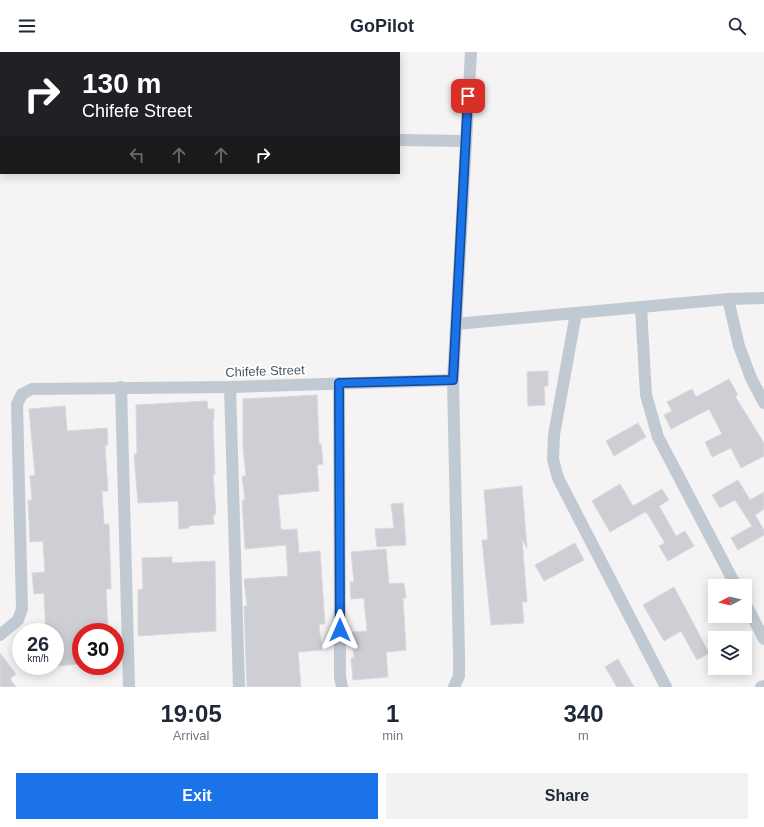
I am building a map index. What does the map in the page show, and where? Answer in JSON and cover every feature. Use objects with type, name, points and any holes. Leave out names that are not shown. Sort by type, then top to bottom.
[{"type":"street","points":[[454,687],[459,676],[459,654],[453,380],[471,52]]},
{"type":"street","points":[[400,140],[466,141]]},
{"type":"street","points":[[456,324],[641,307],[764,298]]},
{"type":"street","points":[[728,300],[739,346],[751,378],[764,403]]},
{"type":"street","points":[[641,307],[646,395],[658,437],[732,579]]},
{"type":"street","points":[[576,313],[554,435],[554,459],[558,478],[666,687]]},
{"type":"street","name":"Chifefe Street","points":[[0,635],[18,620],[22,609],[17,404],[22,394],[32,389],[230,387],[453,380]]},
{"type":"street","points":[[339,383],[340,669],[342,687]]},
{"type":"street","points":[[122,387],[129,687]]},
{"type":"street","points":[[230,387],[239,687]]},
{"type":"street","points":[[752,616],[764,639]]},
{"type":"building","points":[[548,371],[548,386],[544,386],[545,405],[528,406],[527,372]]},
{"type":"building","points":[[729,379],[738,395],[735,396],[764,443],[764,456],[741,468],[731,448],[712,457],[705,442],[722,434],[709,409],[671,429],[664,415],[672,411],[667,402],[692,389],[696,397]]},
{"type":"building","points":[[317,395],[319,444],[321,444],[323,464],[317,465],[319,491],[278,495],[281,530],[297,529],[299,553],[320,551],[325,624],[319,624],[322,650],[298,652],[301,687],[247,687],[244,606],[247,606],[244,579],[288,576],[286,545],[245,549],[242,500],[245,500],[242,476],[246,476],[243,447],[243,399]]},
{"type":"building","points":[[207,401],[208,409],[214,409],[215,474],[213,474],[216,514],[213,515],[214,524],[189,526],[189,528],[179,529],[178,501],[138,503],[134,454],[137,454],[136,405]]},
{"type":"building","points":[[65,406],[67,431],[107,428],[108,445],[105,445],[108,491],[102,491],[104,524],[109,524],[111,589],[106,589],[108,623],[72,623],[72,665],[64,665],[64,623],[46,623],[44,593],[34,594],[32,573],[45,572],[43,541],[30,542],[28,500],[32,500],[30,476],[35,475],[29,409]]},
{"type":"building","points":[[638,423],[646,437],[614,456],[606,441]]},
{"type":"building","points":[[738,480],[750,500],[764,492],[764,509],[755,515],[764,530],[764,535],[738,550],[731,538],[752,526],[735,500],[720,508],[712,495]]},
{"type":"building","points":[[620,484],[633,506],[662,489],[669,500],[659,506],[676,536],[685,531],[694,546],[668,561],[659,546],[665,543],[645,512],[610,532],[592,501]]},
{"type":"building","points":[[522,486],[527,548],[522,539],[527,602],[522,602],[524,623],[491,625],[482,540],[488,540],[484,490]]},
{"type":"building","points":[[403,503],[406,545],[377,547],[375,529],[394,528],[391,504]]},
{"type":"building","points":[[575,543],[584,560],[544,581],[535,565]]},
{"type":"building","points":[[386,549],[389,584],[404,583],[406,598],[403,598],[406,650],[386,652],[388,677],[353,680],[351,658],[354,658],[352,632],[367,631],[364,598],[351,599],[350,582],[354,582],[351,552]]},
{"type":"building","points":[[172,557],[172,563],[215,561],[216,631],[138,636],[138,590],[143,589],[142,558]]},
{"type":"building","points":[[674,587],[708,654],[697,660],[681,631],[664,641],[643,605]]},
{"type":"building","points":[[0,653],[12,669],[12,675],[15,675],[10,679],[16,687],[0,687]]},
{"type":"building","points":[[618,659],[634,687],[617,687],[605,667]]},
{"type":"route","points":[[340,630],[339,383],[453,380],[468,96]]}]
